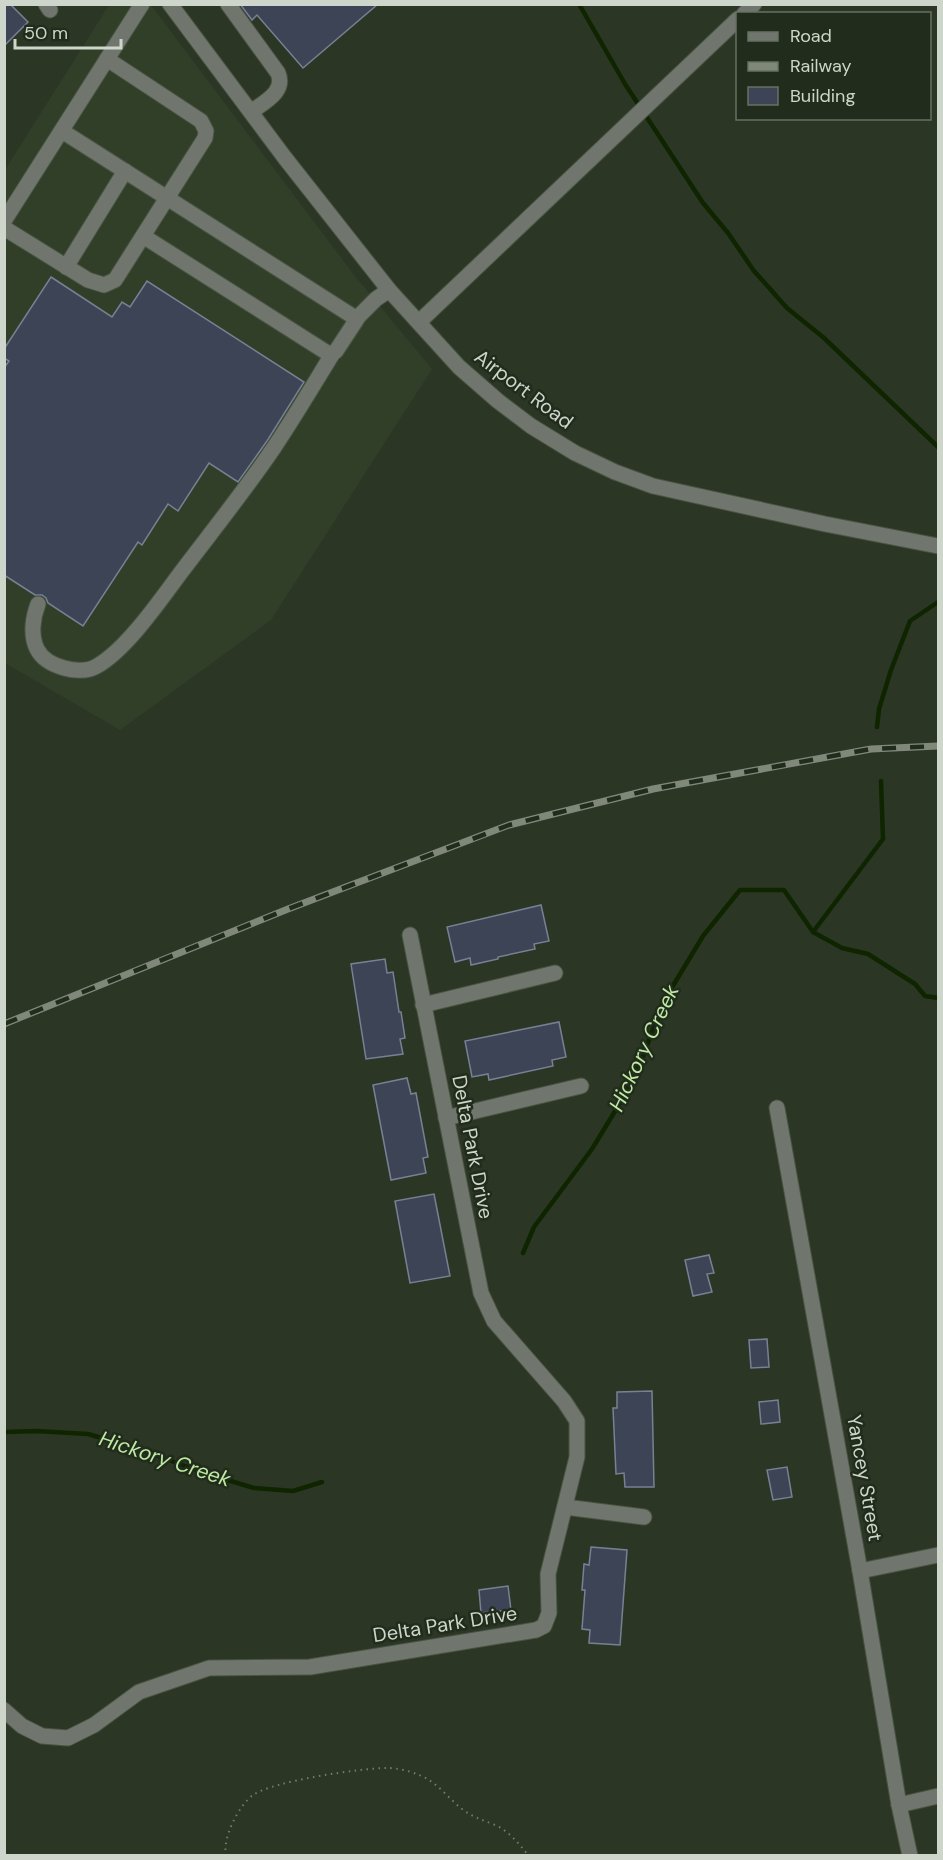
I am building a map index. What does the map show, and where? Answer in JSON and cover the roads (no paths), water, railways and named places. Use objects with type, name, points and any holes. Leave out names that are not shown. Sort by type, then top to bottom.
[{"type":"street","points":[[4,221],[142,4]]},
{"type":"street","name":"Airport Road","points":[[170,4],[389,290],[459,367],[531,426],[575,453],[615,472],[653,486],[825,524],[939,546]]},
{"type":"street","points":[[228,4],[280,79],[280,84],[273,95],[251,112]]},
{"type":"street","points":[[419,322],[736,21]]},
{"type":"street","points":[[4,228],[88,280],[104,285],[115,280],[205,138],[206,131],[201,120],[107,59]]},
{"type":"street","points":[[62,131],[356,318]]},
{"type":"street","points":[[66,267],[125,171]]},
{"type":"street","points":[[143,236],[328,354],[333,353]]},
{"type":"street","points":[[38,604],[32,628],[34,638],[37,649],[51,663],[70,670],[83,671],[96,667],[117,652],[152,611],[274,447],[356,318],[389,290]]},
{"type":"street","name":"Delta Park Drive","points":[[4,1710],[22,1726],[42,1736],[68,1738],[94,1725],[139,1692],[209,1668],[310,1667],[536,1630],[544,1626],[549,1613],[548,1574],[577,1457],[577,1421],[550,1384],[494,1321],[481,1293],[410,935]]},
{"type":"street","points":[[423,1005],[555,973]]},
{"type":"street","points":[[446,1118],[581,1086]]},
{"type":"street","name":"Yancey Street","points":[[777,1108],[860,1571],[898,1805],[910,1856]]},
{"type":"street","points":[[565,1508],[644,1517]]},
{"type":"street","points":[[860,1571],[939,1555]]},
{"type":"street","points":[[898,1805],[939,1796]]},
{"type":"waterway","points":[[579,4],[625,84],[703,203],[728,233],[754,271],[787,308],[824,338],[938,447]]},
{"type":"waterway","name":"Hickory Creek","points":[[877,727],[879,709],[891,670],[910,621],[938,602]]},
{"type":"waterway","name":"Hickory Creek","points":[[813,932],[883,839],[881,781]]},
{"type":"waterway","name":"Hickory Creek","points":[[523,1253],[534,1227],[592,1149],[620,1103],[643,1057],[662,1004],[703,936],[740,890],[784,890],[813,932],[842,948],[868,954],[915,984],[925,996],[938,998]]},
{"type":"waterway","name":"Hickory Creek","points":[[4,1432],[88,1434],[254,1488],[293,1491],[322,1482]]},
{"type":"railway","points":[[4,1024],[288,909],[509,825],[653,789],[871,749],[938,746]]}]
